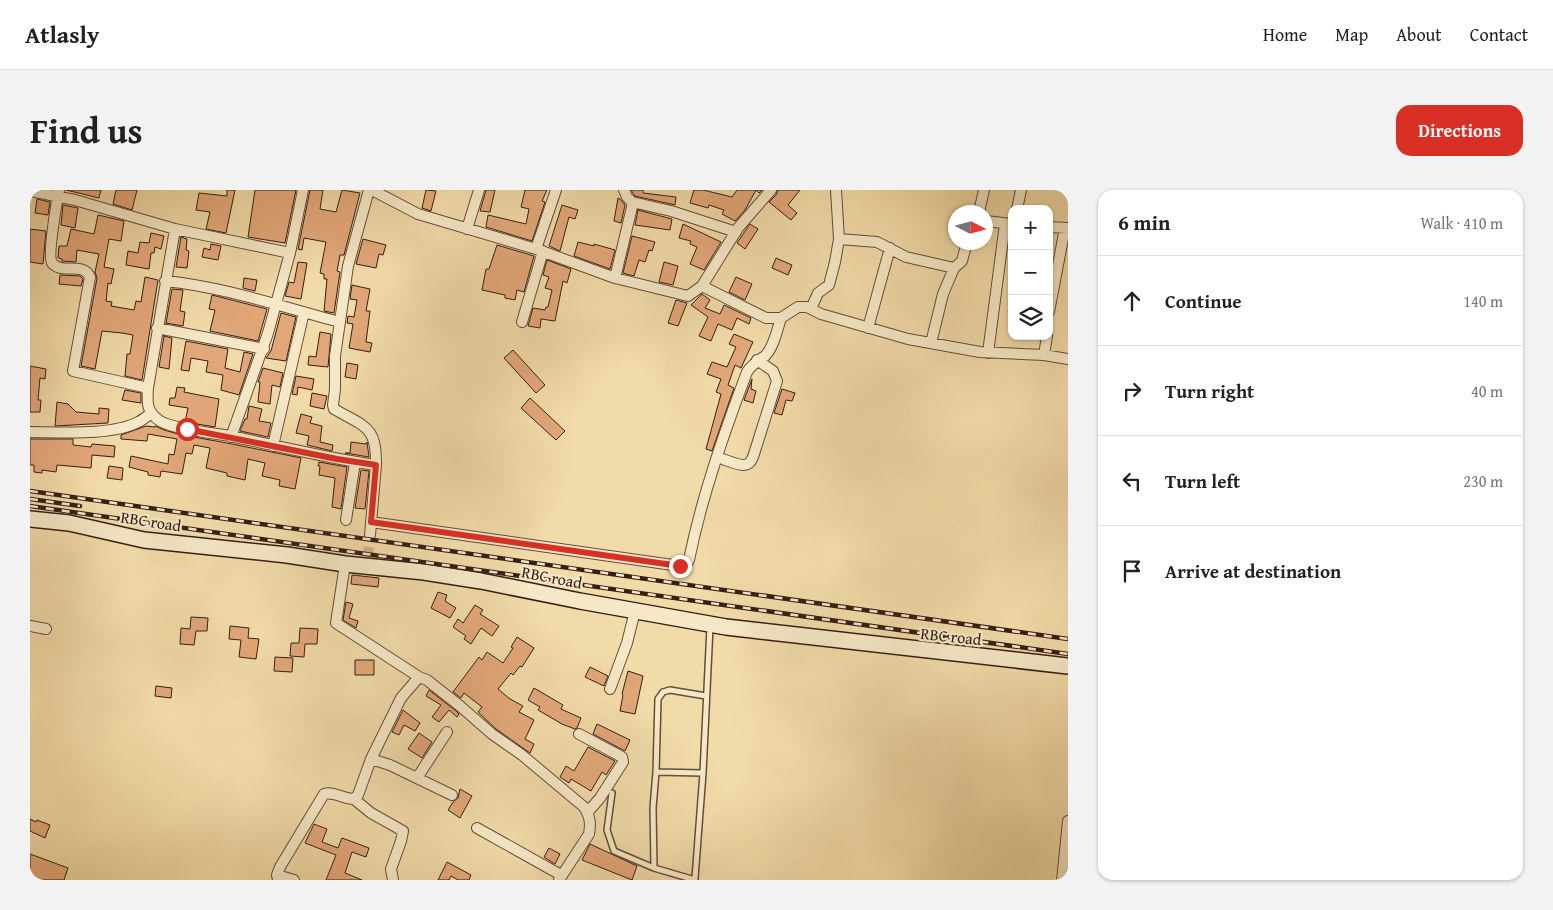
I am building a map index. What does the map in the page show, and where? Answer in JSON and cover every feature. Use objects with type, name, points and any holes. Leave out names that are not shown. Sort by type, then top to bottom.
[{"type":"street","points":[[231,437],[264,349],[290,252],[303,190]]},
{"type":"street","points":[[370,535],[377,448],[374,436],[367,428],[334,409],[332,405],[335,356],[348,266],[371,190],[418,214],[540,250],[615,278],[688,296],[702,286],[736,232],[770,190]]},
{"type":"street","points":[[467,229],[479,190]]},
{"type":"street","points":[[522,322],[556,190]]},
{"type":"street","points":[[624,190],[632,202],[671,210],[736,232]]},
{"type":"street","points":[[811,309],[818,293],[829,284],[836,262],[839,239],[836,190]]},
{"type":"street","points":[[980,205],[984,190]]},
{"type":"street","points":[[1018,205],[1021,190]]},
{"type":"street","points":[[30,191],[58,193],[175,229],[290,252]]},
{"type":"street","points":[[58,193],[50,250],[51,261],[54,266],[60,268],[83,269],[88,272],[90,277],[84,320],[73,371],[148,388]]},
{"type":"street","points":[[615,278],[632,202]]},
{"type":"street","points":[[988,353],[1008,224],[993,222]]},
{"type":"street","points":[[1052,295],[1066,228],[1053,227]]},
{"type":"street","points":[[175,229],[148,388],[147,406],[151,413],[161,422],[187,429],[376,465]]},
{"type":"street","points":[[839,239],[877,242],[906,256],[954,268]]},
{"type":"street","points":[[868,328],[890,248]]},
{"type":"street","points":[[931,343],[943,294],[954,268],[962,261],[965,250]]},
{"type":"street","points":[[165,281],[188,283],[340,322]]},
{"type":"street","points":[[702,286],[766,318],[781,318],[798,307],[807,307],[868,328],[931,343],[988,353],[1044,355],[1068,359]]},
{"type":"street","points":[[273,446],[304,312]]},
{"type":"street","points":[[371,522],[571,552],[680,566],[686,565],[689,560],[700,513],[717,457],[746,372],[769,350],[781,318]]},
{"type":"street","points":[[157,328],[264,349]]},
{"type":"street","points":[[1044,355],[1046,340]]},
{"type":"street","points":[[717,457],[740,465],[746,465],[754,454],[777,381],[773,371],[757,360]]},
{"type":"street","points":[[30,432],[102,430],[125,427],[139,422],[151,413]]},
{"type":"street","points":[[346,520],[356,462]]},
{"type":"street","name":"RBC road","points":[[30,519],[69,523],[144,540],[286,555],[345,564],[367,561],[710,624],[1068,666]]},
{"type":"street","points":[[345,564],[336,623],[419,677],[427,680],[492,734],[522,755],[584,807],[590,818],[591,826],[579,851],[560,877],[477,828]]},
{"type":"street","points":[[610,689],[627,643],[635,611]]},
{"type":"street","points":[[30,626],[46,629]]},
{"type":"street","points":[[354,799],[358,795],[371,759],[401,698],[419,677]]},
{"type":"street","points":[[416,778],[447,732]]},
{"type":"street","points":[[578,734],[623,759],[622,766],[600,798],[587,812]]},
{"type":"street","points":[[371,759],[390,765],[452,795]]},
{"type":"street","points":[[294,880],[278,878],[280,867],[324,794],[334,794],[354,799],[371,814],[403,831],[392,870],[394,880]]},
{"type":"street","points":[[1062,880],[1068,821]]},
{"type":"lane","points":[[612,793],[606,830],[614,851],[654,868],[695,879],[703,773],[710,624]]},
{"type":"lane","points":[[654,868],[653,808],[658,699],[663,692],[670,690],[706,696]]},
{"type":"lane","points":[[656,772],[703,773]]},
{"type":"building","points":[[66,190],[101,190],[99,198]]},
{"type":"building","points":[[116,190],[137,190],[132,210],[113,204]]},
{"type":"building","points":[[227,190],[235,190],[226,233],[206,229],[210,212],[196,210],[199,193],[227,196]]},
{"type":"building","points":[[255,190],[296,190],[285,243],[248,237]]},
{"type":"building","points":[[310,190],[323,190],[320,209],[336,212],[342,190],[360,193],[344,255],[340,255],[337,271],[340,272],[334,313],[324,311],[327,279],[324,279],[324,274],[320,273],[326,242],[304,238],[302,250],[298,249]]},
{"type":"building","points":[[426,190],[436,191],[431,211],[422,208]]},
{"type":"building","points":[[486,190],[495,190],[490,212],[480,211]]},
{"type":"building","points":[[525,190],[547,190],[542,201],[545,202],[532,241],[486,227],[488,215],[526,224],[529,209],[521,207]]},
{"type":"building","points":[[631,190],[643,190],[643,193],[676,197],[675,205],[635,196]]},
{"type":"building","points":[[694,190],[703,190],[732,197],[737,190],[756,190],[745,210],[735,221],[722,214],[724,210],[709,205],[708,208],[690,203]]},
{"type":"building","points":[[778,190],[800,190],[788,205],[797,213],[791,220],[769,202]]},
{"type":"building","points":[[618,198],[625,205],[621,223],[614,221]]},
{"type":"building","points":[[37,199],[50,202],[48,215],[35,213]]},
{"type":"building","points":[[63,205],[78,208],[75,228],[61,225]]},
{"type":"building","points":[[562,205],[578,210],[575,219],[569,217],[560,251],[549,246]]},
{"type":"building","points":[[638,210],[672,219],[670,230],[635,225]]},
{"type":"building","points":[[98,215],[124,221],[121,241],[109,239],[104,267],[114,269],[111,284],[108,283],[106,301],[112,302],[111,306],[134,310],[136,301],[141,302],[145,277],[158,280],[142,380],[125,376],[127,354],[130,354],[133,335],[102,331],[95,369],[81,366],[97,278],[95,272],[99,254],[77,250],[76,262],[62,261],[62,259],[58,258],[59,246],[67,246],[71,229],[94,234]]},
{"type":"building","points":[[683,224],[721,242],[704,270],[690,264],[697,247],[690,244],[691,241],[679,238]]},
{"type":"building","points":[[750,224],[758,229],[745,249],[737,243]]},
{"type":"building","points":[[30,229],[46,231],[43,264],[30,262]]},
{"type":"building","points":[[151,233],[164,236],[161,249],[155,247],[154,253],[151,253],[149,269],[126,265],[128,251],[138,253],[140,242],[149,243]]},
{"type":"building","points":[[632,236],[655,242],[652,251],[649,250],[645,262],[639,260],[634,276],[623,273]]},
{"type":"building","points":[[181,237],[187,239],[186,250],[189,251],[187,268],[176,267]]},
{"type":"building","points":[[363,239],[386,245],[383,255],[379,254],[376,268],[356,264]]},
{"type":"building","points":[[578,242],[615,250],[610,269],[574,256]]},
{"type":"building","points":[[211,244],[221,246],[218,260],[202,257],[204,248],[210,250]]},
{"type":"building","points":[[497,245],[534,256],[524,292],[517,290],[515,300],[505,298],[505,295],[482,290],[486,269],[489,269]]},
{"type":"building","points":[[776,258],[792,265],[788,275],[772,268]]},
{"type":"building","points":[[547,260],[571,269],[567,283],[563,281],[555,321],[541,319],[540,328],[528,326],[533,308],[545,310],[548,307],[552,290],[545,288],[549,277],[543,275]]},
{"type":"building","points":[[298,262],[307,263],[301,299],[285,296],[289,282],[294,283]]},
{"type":"building","points":[[664,262],[678,266],[673,285],[659,282]]},
{"type":"building","points":[[60,275],[80,276],[83,279],[81,286],[59,284]]},
{"type":"building","points":[[736,277],[752,284],[745,300],[729,292]]},
{"type":"building","points":[[244,278],[257,280],[255,291],[243,288]]},
{"type":"building","points":[[352,285],[370,289],[366,311],[370,311],[366,342],[372,343],[370,352],[349,348],[353,324],[347,323],[348,316],[354,317],[357,300],[350,299]]},
{"type":"building","points":[[172,289],[183,290],[180,311],[185,312],[183,326],[166,323]]},
{"type":"building","points":[[702,294],[710,300],[705,308],[720,314],[724,305],[751,318],[749,324],[737,318],[732,330],[718,324],[711,341],[699,336],[708,317],[691,305]]},
{"type":"building","points":[[212,295],[267,309],[258,341],[210,331],[215,310],[209,309]]},
{"type":"building","points":[[676,300],[687,303],[678,326],[668,323]]},
{"type":"building","points":[[281,313],[296,317],[286,361],[266,358],[271,351]]},
{"type":"building","points":[[320,332],[331,334],[328,367],[308,365],[309,356],[316,357]]},
{"type":"building","points":[[734,334],[753,342],[741,368],[735,365],[728,385],[734,388],[712,451],[706,449],[721,394],[716,392],[721,379],[707,374],[712,362],[727,367],[736,347],[729,344]]},
{"type":"building","points":[[164,336],[172,338],[169,369],[159,367]]},
{"type":"building","points":[[186,341],[228,349],[225,368],[240,372],[244,352],[253,354],[239,395],[221,390],[223,375],[206,372],[208,361],[191,358],[189,371],[181,370]]},
{"type":"building","points":[[513,350],[545,385],[536,393],[504,358]]},
{"type":"building","points":[[347,363],[358,365],[356,379],[345,377]]},
{"type":"building","points":[[30,366],[46,369],[45,379],[40,378],[38,400],[41,400],[40,412],[30,412]]},
{"type":"building","points":[[263,368],[283,373],[280,387],[272,385],[270,404],[258,402],[260,382],[258,382]]},
{"type":"building","points":[[296,376],[314,379],[312,390],[298,387],[297,395],[292,394]]},
{"type":"building","points":[[752,379],[751,389],[756,391],[753,403],[744,400]]},
{"type":"building","points":[[177,387],[185,388],[184,392],[219,399],[215,427],[185,422],[188,408],[169,405],[170,398],[175,398]]},
{"type":"building","points":[[782,389],[795,393],[792,401],[786,400],[782,415],[774,413]]},
{"type":"building","points":[[125,390],[141,393],[141,403],[122,400]]},
{"type":"building","points":[[312,393],[327,396],[324,409],[310,406]]},
{"type":"building","points":[[530,398],[565,431],[556,440],[521,408]]},
{"type":"building","points":[[57,402],[68,404],[76,412],[99,414],[99,408],[109,409],[108,423],[55,426]]},
{"type":"building","points":[[249,406],[262,409],[259,421],[271,423],[268,437],[240,431],[245,419],[247,419]]},
{"type":"building","points":[[301,414],[312,417],[310,423],[322,426],[320,442],[333,445],[332,451],[307,445],[309,436],[296,433]]},
{"type":"building","points":[[146,426],[155,426],[182,435],[301,458],[295,489],[279,486],[280,480],[262,476],[265,463],[248,459],[245,480],[206,468],[210,448],[194,445],[192,454],[186,453],[182,474],[161,471],[160,477],[148,475],[148,472],[129,467],[131,456],[168,464],[169,454],[174,455],[177,439],[148,434],[147,441],[121,439],[121,435]]},
{"type":"building","points":[[30,439],[73,439],[73,445],[91,447],[92,444],[115,446],[114,457],[92,455],[91,468],[57,465],[56,472],[42,470],[42,473],[34,472],[34,465],[30,465]]},
{"type":"building","points":[[351,442],[366,444],[367,442],[369,457],[345,453],[350,453]]},
{"type":"building","points":[[319,462],[347,467],[341,509],[332,507],[335,478],[319,475]]},
{"type":"building","points":[[109,466],[123,468],[122,480],[107,478]]},
{"type":"building","points":[[361,470],[369,471],[365,509],[355,508]]},
{"type":"building","points":[[352,575],[379,578],[378,587],[351,584]]},
{"type":"building","points":[[438,592],[447,595],[445,601],[456,608],[450,618],[431,608]]},
{"type":"building","points":[[346,602],[353,604],[349,618],[358,621],[356,628],[343,620]]},
{"type":"building","points":[[475,605],[483,610],[480,614],[499,626],[492,636],[481,628],[471,644],[464,639],[466,636],[453,627],[458,619],[463,623]]},
{"type":"building","points":[[191,617],[208,618],[207,631],[196,631],[194,645],[180,644],[181,628],[190,629]]},
{"type":"building","points":[[230,626],[249,628],[248,638],[259,639],[256,659],[239,657],[241,640],[229,639]]},
{"type":"building","points":[[300,628],[318,629],[317,644],[305,644],[304,657],[290,656],[291,643],[299,643]]},
{"type":"building","points":[[517,637],[534,648],[522,667],[520,666],[513,675],[511,673],[498,689],[510,699],[523,706],[519,712],[534,720],[525,739],[534,744],[530,753],[496,729],[478,712],[482,707],[464,693],[461,698],[453,692],[479,657],[482,660],[487,652],[503,663],[513,648],[511,647]]},
{"type":"building","points":[[275,657],[293,658],[292,672],[274,671]]},
{"type":"building","points":[[355,660],[374,660],[374,675],[355,675]]},
{"type":"building","points":[[590,667],[608,676],[604,686],[585,677]]},
{"type":"building","points":[[628,671],[643,676],[635,714],[620,711]]},
{"type":"building","points":[[156,686],[172,688],[171,698],[155,696]]},
{"type":"building","points":[[534,688],[563,705],[561,709],[581,718],[577,728],[562,724],[538,710],[540,707],[528,700]]},
{"type":"building","points":[[429,690],[456,711],[459,714],[457,717],[449,710],[439,722],[432,717],[441,705],[426,696]]},
{"type":"building","points":[[403,710],[420,723],[415,731],[404,725],[399,735],[392,732]]},
{"type":"building","points":[[597,724],[630,740],[625,751],[593,734]]},
{"type":"building","points":[[419,733],[432,742],[422,758],[408,749]]},
{"type":"building","points":[[588,747],[615,761],[606,775],[602,772],[591,791],[571,779],[569,783],[560,777],[566,766],[574,771]]},
{"type":"building","points":[[460,789],[472,796],[460,818],[448,810],[458,798]]},
{"type":"building","points":[[30,819],[50,825],[45,838],[30,831]]},
{"type":"building","points":[[314,824],[327,829],[322,842],[338,848],[342,838],[369,848],[366,857],[352,852],[345,873],[362,880],[326,880],[336,855],[305,843]]},
{"type":"building","points":[[590,844],[637,866],[632,880],[582,860]]},
{"type":"building","points":[[549,848],[560,854],[555,864],[544,857]]},
{"type":"building","points":[[30,854],[68,868],[64,880],[30,880]]},
{"type":"building","points":[[447,862],[471,875],[469,880],[458,880],[451,876],[449,880],[438,880]]},
{"type":"tunnel","points":[[368,557],[370,535]]},
{"type":"railway","points":[[30,491],[1068,639]]},
{"type":"railway","points":[[30,499],[80,506]]},
{"type":"railway","points":[[30,506],[1068,654]]},
{"type":"route","points":[[187,429],[376,465],[371,522],[571,552],[680,566]]}]
